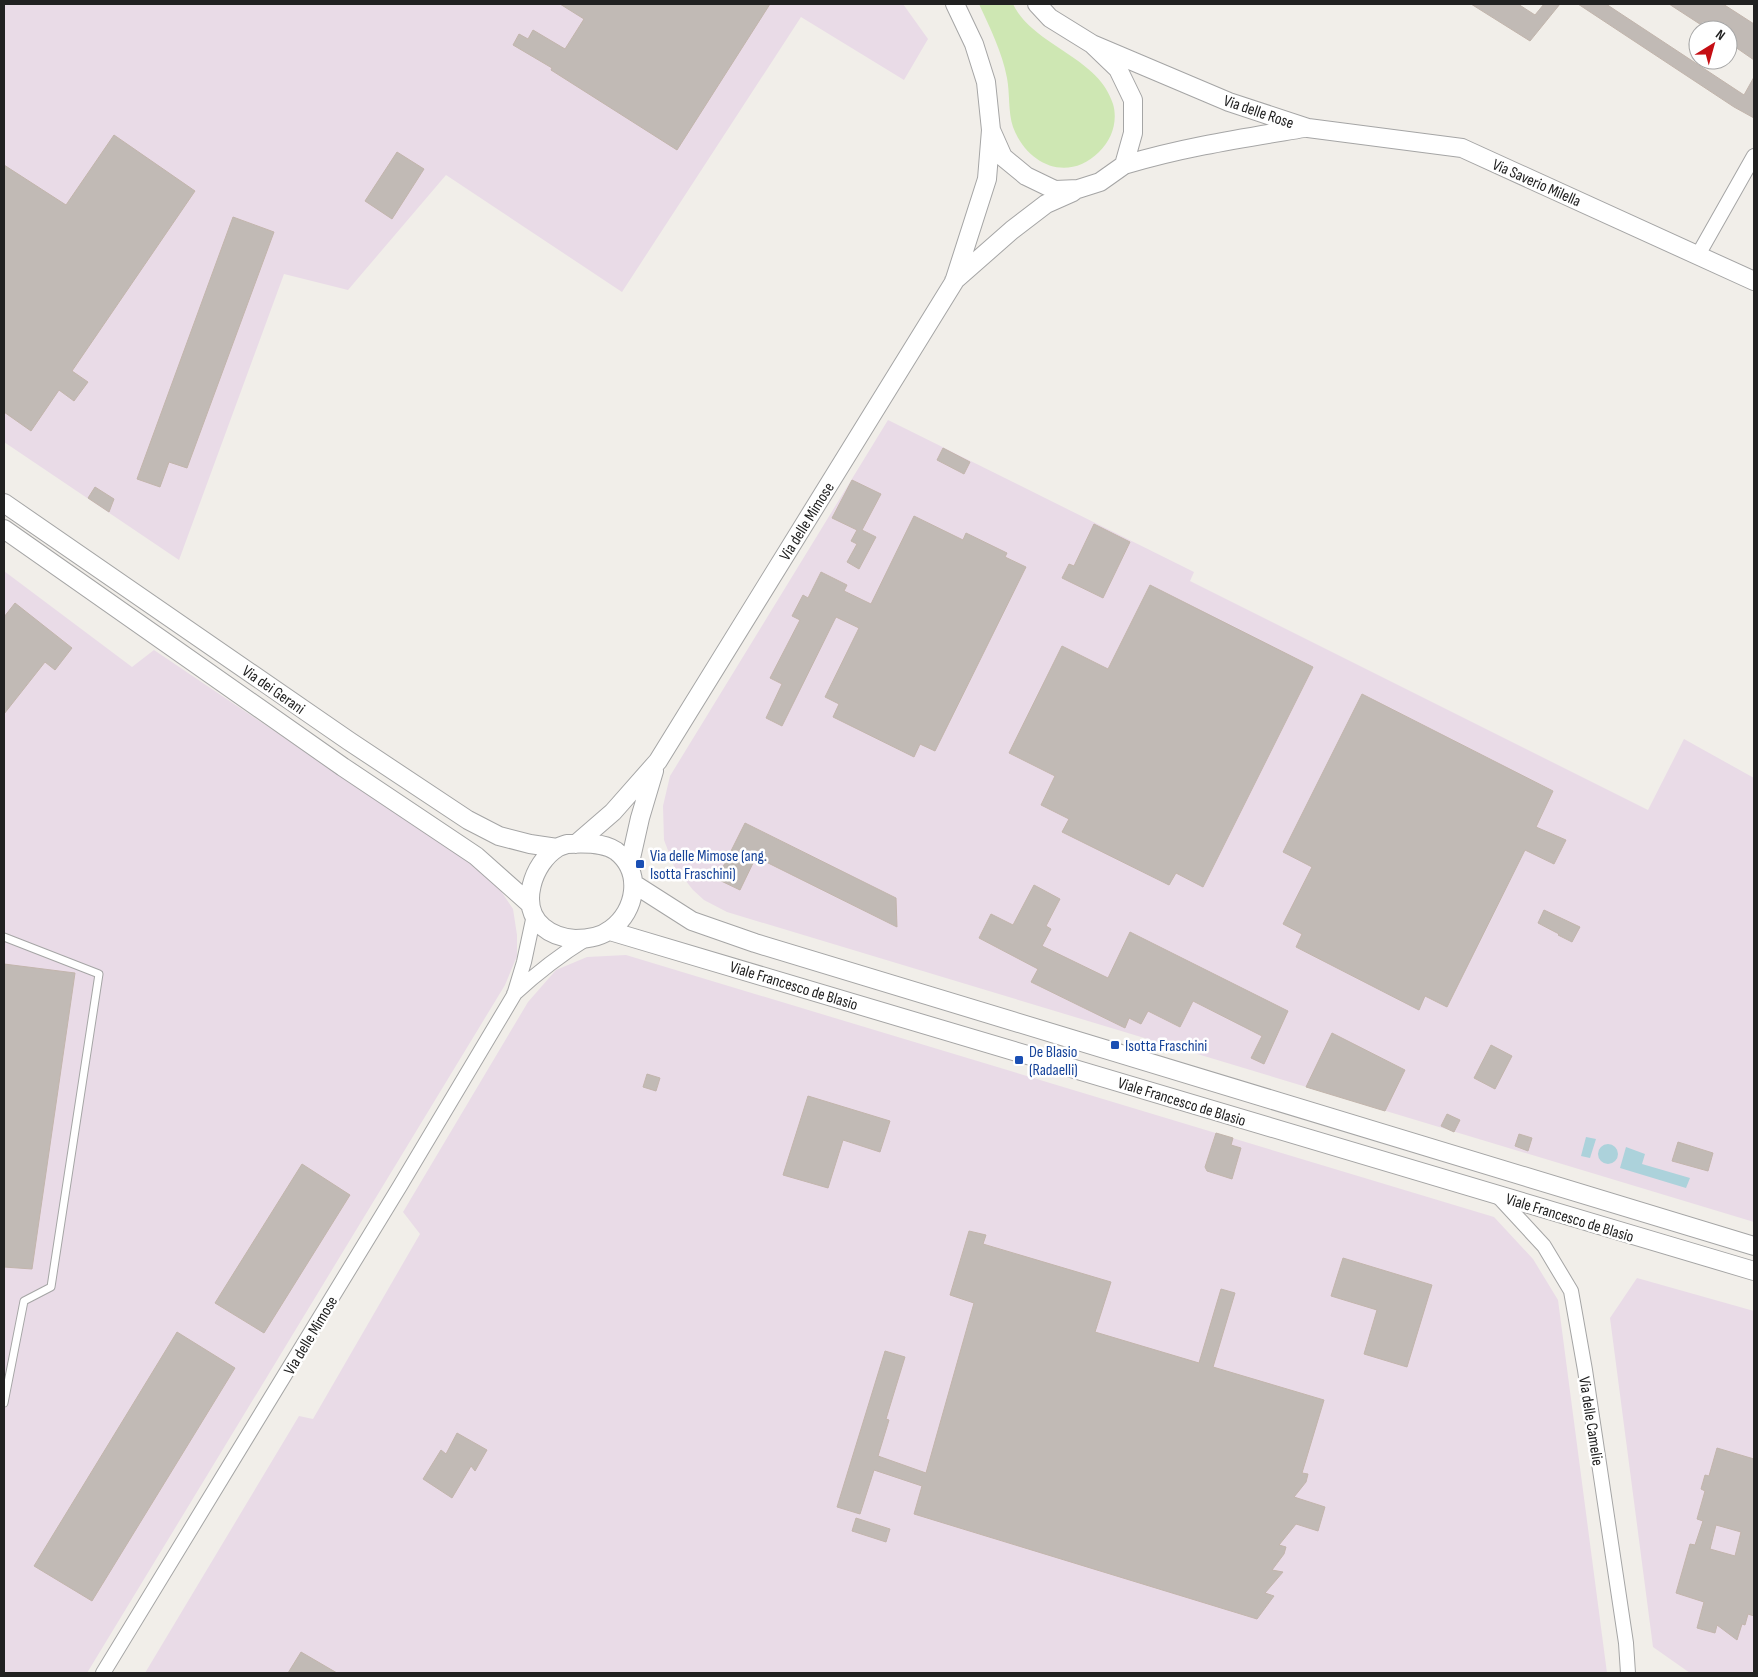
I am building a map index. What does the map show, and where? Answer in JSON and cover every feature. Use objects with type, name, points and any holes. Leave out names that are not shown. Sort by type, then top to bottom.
[{"type":"street","points":[[955,4],[974,44],[986,82],[991,130],[1003,157],[1026,176],[1055,190],[1078,190]]},
{"type":"street","points":[[1036,4],[1050,18],[1092,44],[1118,69],[1133,100],[1134,133],[1124,165]]},
{"type":"street","name":"Via delle Rose","points":[[1092,44],[1229,102],[1308,128]]},
{"type":"street","name":"Via delle Rose","points":[[1078,190],[1100,182],[1124,165],[1153,156],[1308,128]]},
{"type":"street","name":"Via Saverio Milella","points":[[1308,128],[1462,148],[1754,281]]},
{"type":"street","name":"Via delle Mimose","points":[[576,844],[613,812],[658,761],[954,282],[987,179],[991,130]]},
{"type":"street","points":[[1698,255],[1754,156]]},
{"type":"street","name":"Via delle Mimose","points":[[954,282],[1012,230],[1046,204],[1078,190]]},
{"type":"street","name":"Via dei Gerani","points":[[4,503],[349,741],[468,820],[499,836],[530,844],[557,848]]},
{"type":"street","name":"Via dei Gerani","points":[[4,529],[343,767],[476,856],[532,909]]},
{"type":"street","name":"Via delle Mimose","points":[[629,867],[640,818],[658,761]]},
{"type":"street","points":[[567,844],[596,844],[615,851],[629,867],[634,884],[629,907],[620,922],[610,931],[586,939],[561,955],[538,972],[514,995],[524,962],[532,909],[530,892],[537,874],[547,858],[557,848],[567,844]]},
{"type":"street","name":"Viale Francesco de Blasio","points":[[634,884],[692,921],[755,943],[1754,1246]]},
{"type":"street","points":[[532,909],[542,927],[555,934],[570,938],[586,939]]},
{"type":"street","name":"Viale Francesco de Blasio","points":[[610,931],[636,937],[1754,1272]]},
{"type":"street","name":"Via delle Mimose","points":[[103,1673],[514,995]]},
{"type":"street","name":"Via delle Camelie","points":[[1496,1194],[1544,1246],[1571,1291],[1585,1370],[1624,1633],[1628,1673]]},
{"type":"lane","points":[[4,937],[99,974],[52,1287],[24,1301],[4,1403]]},
{"type":"shaded area","points":[[4,4],[903,4],[928,39],[904,80],[801,17],[622,292],[446,175],[348,290],[284,274],[179,560],[4,442]]},
{"type":"shaded area","points":[[888,420],[1194,572],[1190,581],[1648,810],[1684,739],[1754,778],[1754,1222],[727,912],[704,900],[693,890],[674,866],[664,840],[663,806],[670,776]]},
{"type":"shaded area","points":[[4,571],[132,667],[154,650],[469,862],[497,885],[513,909],[517,935],[517,956],[505,985],[87,1673],[4,1673]]},
{"type":"shaded area","points":[[626,955],[1494,1217],[1533,1259],[1558,1300],[1607,1673],[145,1673],[299,1416],[313,1419],[420,1234],[403,1212],[528,1002],[556,970],[587,957]]},
{"type":"shaded area","points":[[1637,1278],[1754,1311],[1754,1673],[1690,1673],[1653,1647],[1610,1318]]},
{"type":"green space","points":[[979,4],[1013,4],[1022,18],[1035,31],[1094,74],[1106,88],[1114,110],[1113,130],[1104,147],[1087,161],[1074,167],[1062,168],[1050,165],[1038,160],[1019,140],[1011,121],[1005,68]]},
{"type":"water","points":[[1586,1137],[1596,1139],[1590,1158],[1581,1156]]},
{"type":"water","points":[[1608,1144],[1615,1147],[1618,1154],[1615,1161],[1608,1164],[1601,1161],[1598,1154],[1601,1147]]},
{"type":"water","points":[[1626,1147],[1645,1154],[1642,1164],[1690,1178],[1686,1188],[1620,1168]]},
{"type":"building","points":[[560,4],[770,4],[677,150],[551,70],[552,68],[513,45],[519,34],[528,39],[533,30],[565,49],[584,19]]},
{"type":"building","points":[[1471,4],[1518,4],[1535,15],[1544,4],[1560,4],[1530,41]]},
{"type":"building","points":[[1578,4],[1606,4],[1688,58],[1688,70],[1706,70],[1744,95],[1754,77],[1754,118],[1734,107]]},
{"type":"building","points":[[1669,4],[1723,4],[1754,24],[1754,60],[1738,49],[1738,20],[1694,20]]},
{"type":"building","points":[[114,135],[195,191],[72,371],[88,382],[74,401],[59,390],[31,431],[4,412],[4,165],[66,205]]},
{"type":"building","points":[[397,152],[424,169],[392,219],[365,201]]},
{"type":"building","points":[[233,217],[274,232],[187,468],[169,462],[160,487],[137,479]]},
{"type":"building","points":[[943,448],[970,462],[964,474],[937,460]]},
{"type":"building","points":[[852,480],[881,494],[862,530],[876,537],[859,569],[847,562],[857,544],[851,541],[857,530],[832,518]]},
{"type":"building","points":[[95,487],[114,499],[109,512],[88,498]]},
{"type":"building","points":[[914,516],[963,540],[966,533],[1007,553],[1005,557],[1026,567],[935,751],[920,744],[914,757],[833,717],[839,704],[825,697],[859,628],[836,617],[782,726],[766,718],[782,684],[770,678],[800,620],[792,616],[803,595],[808,598],[821,572],[847,585],[844,591],[871,604]]},
{"type":"building","points":[[1094,524],[1130,542],[1103,598],[1062,578],[1069,564],[1074,566]]},
{"type":"building","points":[[1150,585],[1313,667],[1203,887],[1176,873],[1169,885],[1062,832],[1069,819],[1041,805],[1055,776],[1009,753],[1062,646],[1108,669]]},
{"type":"building","points":[[15,603],[72,648],[55,670],[45,662],[4,714],[4,617]]},
{"type":"building","points":[[1362,694],[1553,791],[1536,827],[1566,840],[1554,864],[1525,850],[1447,1007],[1425,996],[1419,1010],[1296,947],[1302,934],[1283,924],[1312,867],[1283,852]]},
{"type":"building","points":[[745,823],[896,898],[897,927],[756,857],[740,890],[717,879]]},
{"type":"building","points":[[1034,885],[1060,899],[1046,926],[1051,929],[1042,946],[1108,978],[1130,932],[1288,1011],[1264,1064],[1251,1058],[1262,1036],[1193,1001],[1180,1027],[1148,1011],[1141,1024],[1129,1018],[1125,1028],[1031,982],[1038,969],[979,938],[991,914],[1013,925]]},
{"type":"building","points":[[1544,910],[1580,927],[1572,942],[1538,923]]},
{"type":"building","points":[[4,964],[75,973],[32,1269],[4,1267]]},
{"type":"building","points":[[1332,1033],[1405,1070],[1385,1111],[1306,1087]]},
{"type":"building","points":[[1491,1045],[1512,1056],[1495,1089],[1474,1078]]},
{"type":"building","points":[[647,1074],[660,1078],[656,1091],[643,1087]]},
{"type":"building","points":[[808,1096],[890,1121],[880,1152],[843,1140],[828,1188],[783,1175]]},
{"type":"building","points":[[1447,1114],[1460,1120],[1454,1132],[1441,1126]]},
{"type":"building","points":[[1216,1133],[1233,1138],[1231,1145],[1241,1148],[1232,1179],[1207,1171],[1205,1167]]},
{"type":"building","points":[[1519,1134],[1532,1138],[1528,1151],[1515,1146]]},
{"type":"building","points":[[1678,1142],[1713,1153],[1708,1171],[1672,1161]]},
{"type":"building","points":[[302,1164],[350,1195],[264,1333],[215,1303]]},
{"type":"building","points":[[969,1231],[986,1235],[983,1244],[1111,1282],[1095,1332],[1199,1363],[1221,1289],[1235,1293],[1213,1367],[1324,1400],[1302,1473],[1308,1474],[1306,1482],[1294,1497],[1325,1507],[1318,1531],[1296,1524],[1279,1545],[1286,1547],[1284,1554],[1272,1570],[1283,1572],[1265,1593],[1274,1596],[1257,1619],[914,1514],[922,1486],[874,1470],[860,1514],[837,1507],[885,1351],[905,1357],[886,1419],[889,1420],[878,1456],[926,1473],[974,1303],[950,1295]]},
{"type":"building","points":[[1343,1258],[1432,1285],[1407,1367],[1364,1354],[1377,1310],[1331,1296]]},
{"type":"building","points":[[177,1332],[235,1368],[92,1601],[34,1566]]},
{"type":"building","points":[[457,1433],[487,1450],[475,1471],[471,1466],[452,1498],[423,1479],[441,1450],[446,1454]]},
{"type":"building","points":[[1717,1448],[1754,1459],[1754,1616],[1748,1614],[1745,1625],[1742,1624],[1737,1640],[1717,1625],[1715,1633],[1697,1628],[1704,1602],[1676,1593],[1690,1544],[1695,1545],[1703,1521],[1697,1519],[1705,1491],[1701,1489],[1705,1475],[1709,1476]],"holes":[[[1716,1525],[1741,1532],[1735,1556],[1710,1549]]]},
{"type":"building","points":[[856,1518],[890,1529],[886,1542],[852,1531]]},
{"type":"building","points":[[301,1652],[337,1673],[288,1673]]},
{"type":"place","name":"Via delle Mimose (ang. Isotta Fraschini)","points":[[640,864]]},
{"type":"place","name":"Isotta Fraschini","points":[[1115,1045]]},
{"type":"place","name":"De Blasio (Radaelli)","points":[[1019,1060]]}]
